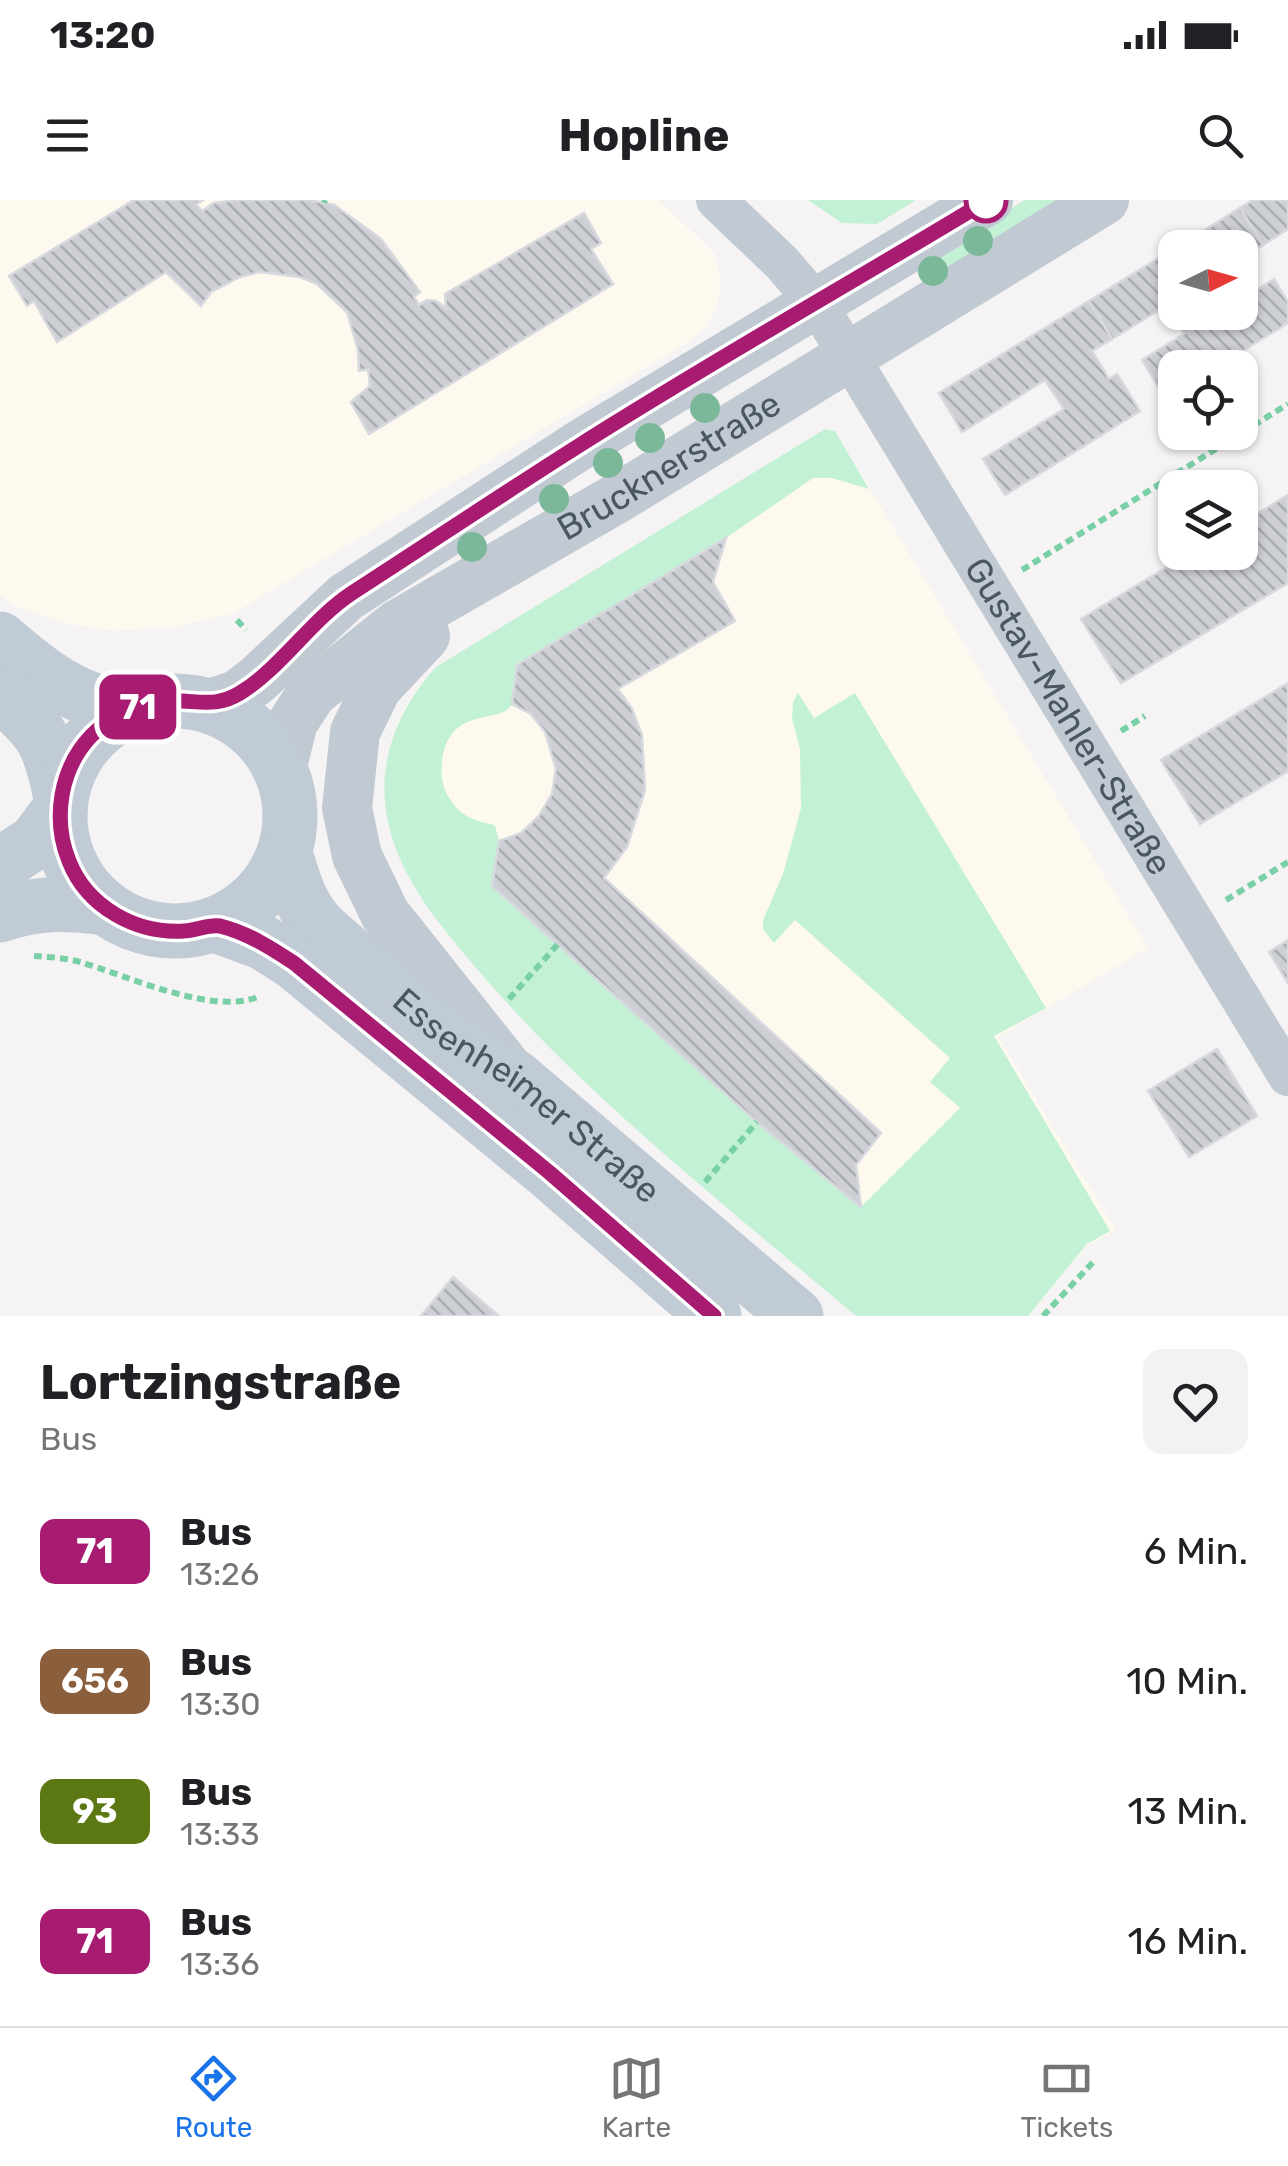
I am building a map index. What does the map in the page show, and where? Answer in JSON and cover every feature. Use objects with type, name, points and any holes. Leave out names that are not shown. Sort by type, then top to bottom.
[{"type":"main road","points":[[0,639],[51,681],[74,694],[131,709]]},
{"type":"main road","points":[[0,694],[42,734],[52,756],[60,803],[62,837],[70,864],[84,888],[105,908],[130,923],[158,931],[187,932],[216,925],[238,913],[274,876],[285,853],[290,825],[289,797],[281,770],[269,748],[252,730],[207,705],[169,701],[131,709],[110,720],[85,744],[67,775],[60,803],[35,842],[0,865]]},
{"type":"main road","name":"Essenheimer Straße","points":[[285,853],[302,903],[323,930],[444,1035],[515,1077],[796,1316]]},
{"type":"main road","points":[[16,936],[29,905],[69,903],[105,908]]},
{"type":"main road","name":"Essenheimer Straße","points":[[216,925],[264,943],[294,963],[550,1173],[714,1316]]},
{"type":"street","name":"Gustav-Mahler-Straße","points":[[716,200],[782,263],[817,304],[1288,1076]]},
{"type":"street","name":"Brucknerstraße","points":[[207,705],[238,695],[346,597],[583,443],[988,200]]},
{"type":"street","name":"Brucknerstraße","points":[[281,770],[293,722],[312,693],[397,625],[521,556],[1104,200]]},
{"type":"street","points":[[515,1077],[386,914],[357,856],[347,808],[355,732],[376,686],[440,620],[521,556]]},
{"type":"path","points":[[990,589],[1288,404]]},
{"type":"path","points":[[1195,919],[1288,862]]},
{"type":"path","points":[[16,936],[78,961],[197,998],[252,1000],[271,992]]},
{"type":"path","points":[[512,995],[558,944]]},
{"type":"path","points":[[710,1176],[757,1122]]},
{"type":"path","points":[[1043,1316],[1094,1260]]},
{"type":"shaded area","points":[[0,200],[659,200],[715,254],[720,276],[719,299],[708,326],[684,345],[232,614],[175,627],[112,631],[69,624],[14,606],[0,595]]},
{"type":"shaded area","points":[[825,429],[835,431],[1148,948],[998,1037],[1116,1230],[1086,1247],[1028,1316],[890,1316],[406,870],[388,822],[385,766],[394,729],[410,699],[436,667]]},
{"type":"green space","points":[[808,200],[916,200],[877,224],[842,223]]},
{"type":"green space","points":[[1025,200],[1070,200],[940,289],[920,256],[937,254]]},
{"type":"green space","points":[[825,429],[835,431],[869,489],[832,478],[813,478],[726,538],[517,665],[512,704],[507,710],[476,719],[454,731],[446,744],[442,780],[459,810],[495,825],[499,841],[493,886],[757,1122],[861,1207],[960,1108],[930,1082],[950,1058],[795,920],[774,943],[763,929],[801,808],[800,749],[792,719],[793,702],[798,693],[814,718],[855,693],[1046,1008],[994,1036],[1110,1231],[1087,1244],[1028,1316],[856,1316],[607,1103],[514,1011],[424,902],[391,834],[384,788],[391,745],[408,704],[436,667]]},
{"type":"building","points":[[134,200],[204,200],[196,204],[202,211],[214,203],[237,200],[309,200],[334,205],[381,239],[420,292],[414,297],[419,305],[427,300],[436,301],[446,308],[445,294],[584,213],[601,243],[591,249],[613,284],[369,434],[351,402],[370,386],[368,369],[359,371],[358,350],[347,312],[317,284],[300,277],[260,272],[240,277],[211,292],[201,306],[166,272],[57,342],[34,301],[27,306],[9,276]]},
{"type":"building","points":[[1253,200],[1288,200],[1288,229],[1263,245],[1258,230],[1254,230],[1240,208]]},
{"type":"building","points":[[1240,208],[1254,230],[1205,230]]},
{"type":"building","points":[[1158,258],[1158,311],[1112,339],[1089,301]]},
{"type":"building","points":[[1274,279],[1288,302],[1288,323],[1244,350],[1158,350],[1184,334],[1181,330],[1258,330],[1258,289]]},
{"type":"building","points":[[1089,301],[1112,339],[1092,351],[1109,379],[1117,374],[1140,411],[1005,495],[983,459],[1064,409],[1045,380],[962,432],[939,393]]},
{"type":"building","points":[[1158,350],[1158,386],[1142,360]]},
{"type":"building","points":[[1288,495],[1288,583],[1121,683],[1081,619],[1162,570],[1258,570],[1258,513]]},
{"type":"building","points":[[726,538],[713,582],[735,621],[618,689],[632,709],[642,735],[645,790],[627,847],[604,878],[881,1133],[856,1165],[861,1207],[757,1122],[492,886],[499,841],[521,833],[539,816],[552,794],[556,769],[545,732],[531,714],[512,704],[517,665]]},
{"type":"building","points":[[1288,683],[1288,771],[1200,824],[1161,760]]},
{"type":"building","points":[[1288,940],[1288,983],[1269,952]]},
{"type":"building","points":[[1217,1049],[1257,1116],[1189,1157],[1148,1091]]},
{"type":"building","points":[[453,1277],[499,1316],[421,1316]]},
{"type":"bus line","name":"71","points":[[714,1316],[550,1173],[294,963],[264,943],[216,925],[187,932],[158,931],[130,923],[105,908],[84,888],[70,864],[62,837],[61,798],[78,754],[110,720],[156,702],[207,705],[238,695],[346,597],[583,443],[988,200]]}]
